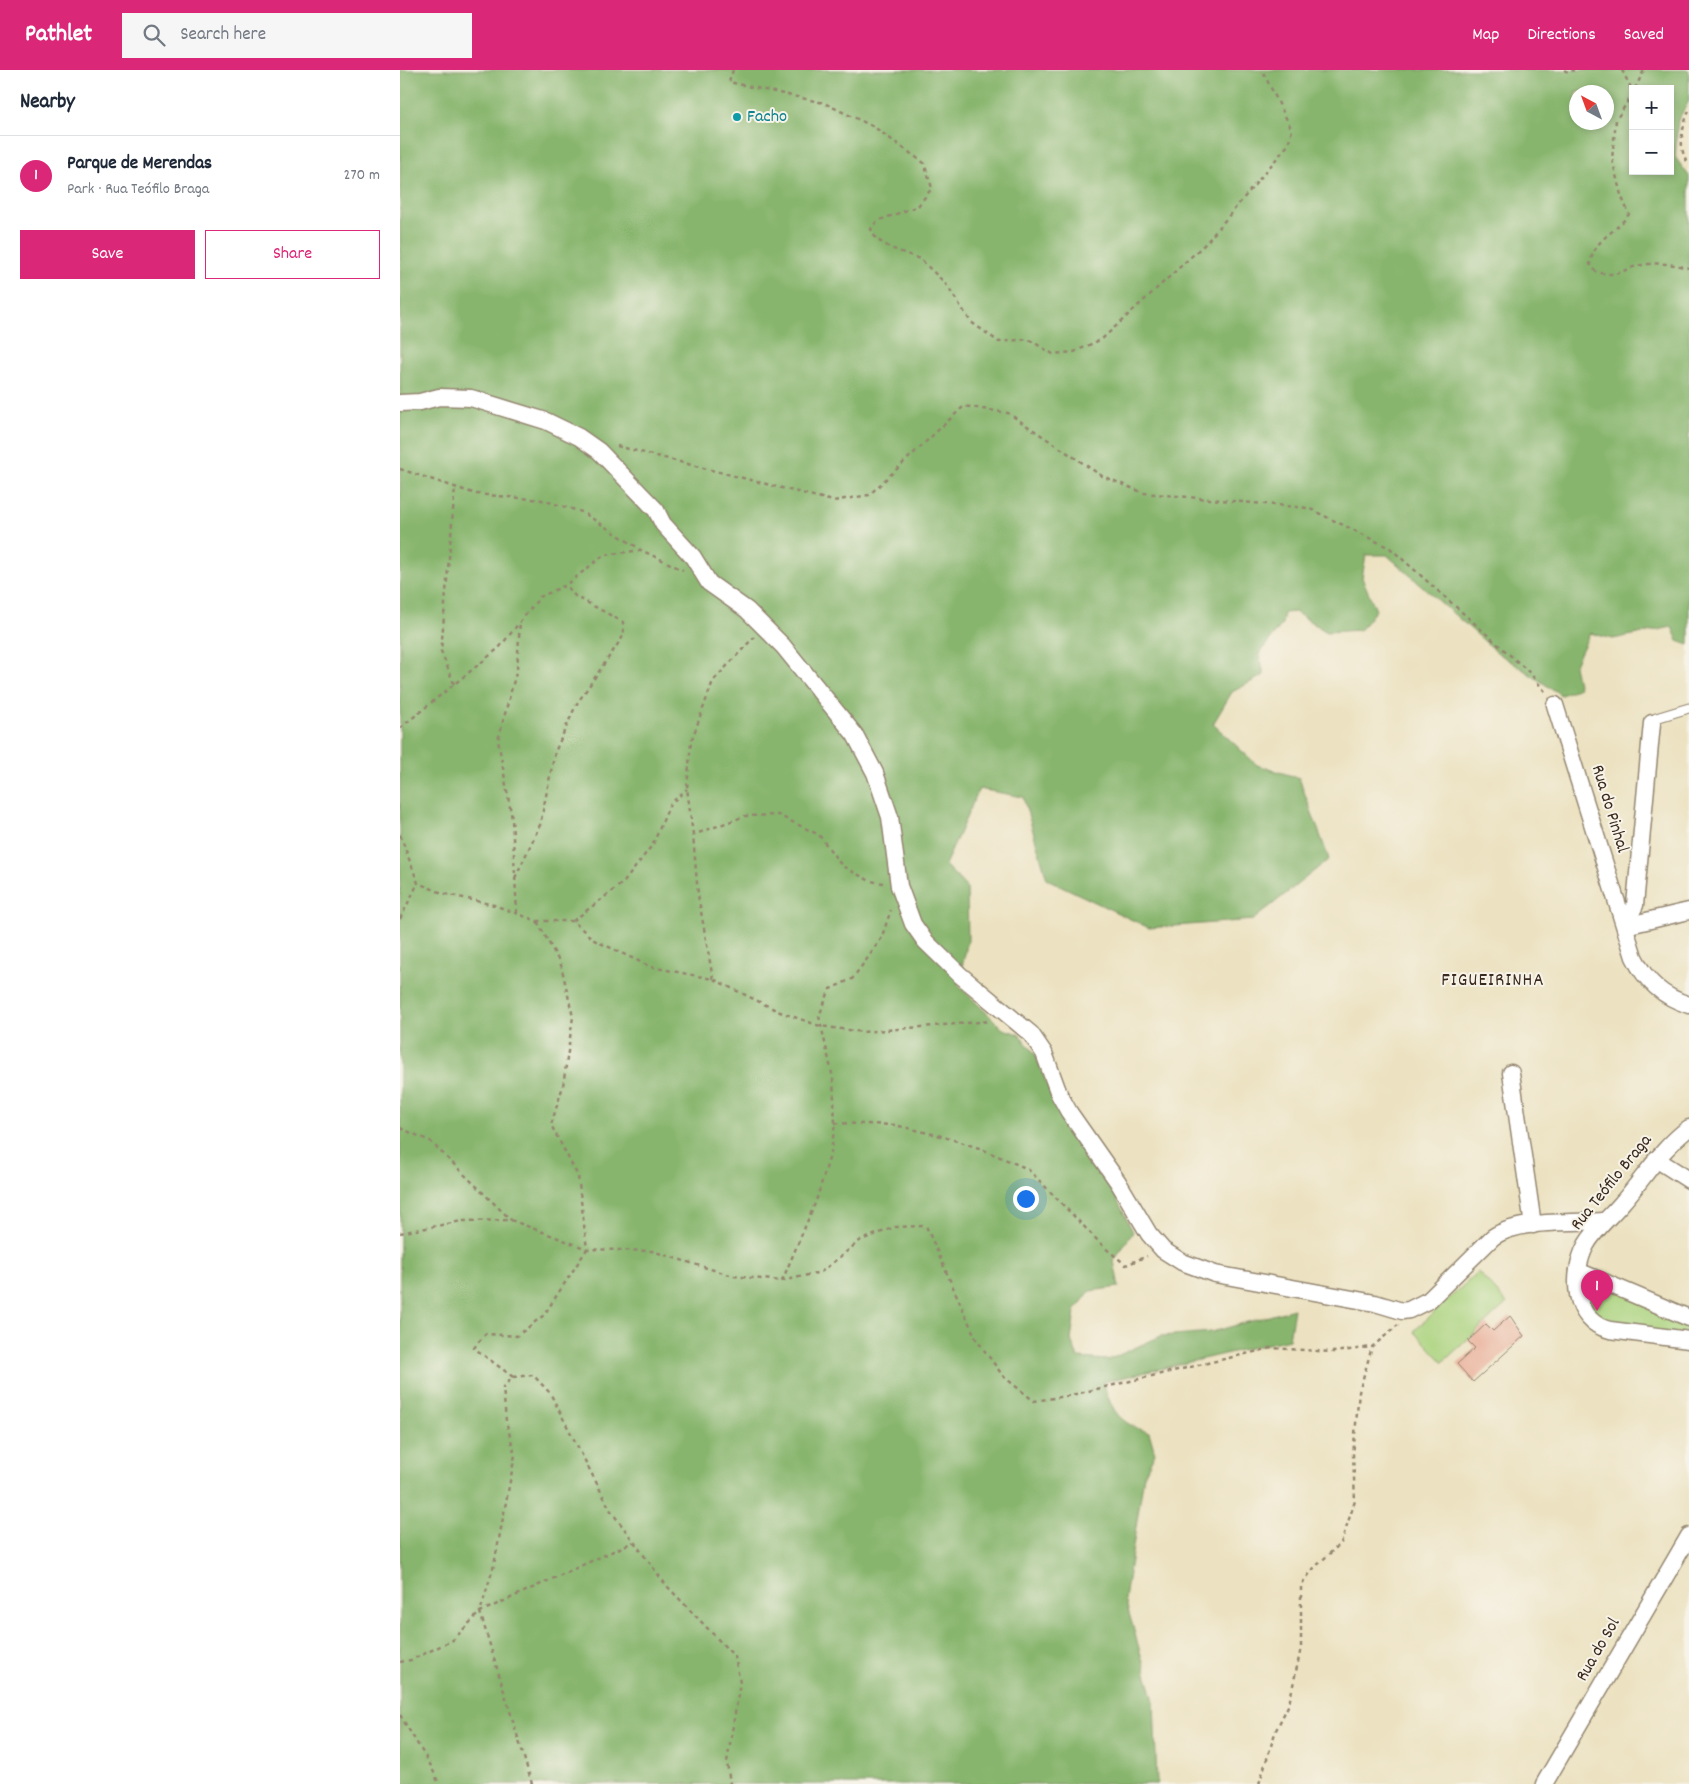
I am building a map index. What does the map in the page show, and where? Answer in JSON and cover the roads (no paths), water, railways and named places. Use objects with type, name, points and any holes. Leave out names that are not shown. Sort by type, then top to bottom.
[{"type":"street","points":[[400,403],[420,402],[439,397],[471,398],[546,422],[579,437],[599,451],[656,510],[663,524],[693,557],[709,583],[748,610],[789,653],[855,734],[875,772],[890,817],[901,891],[913,924],[936,952],[977,991],[1015,1019],[1038,1043],[1069,1112],[1118,1182],[1148,1234],[1164,1250],[1182,1262],[1215,1274],[1375,1302],[1402,1311],[1409,1310],[1429,1300],[1499,1233],[1512,1227],[1604,1220]]},
{"type":"street","name":"Rua do Pinhal","points":[[1555,705],[1634,957],[1649,982],[1661,993],[1689,1006]]},
{"type":"street","points":[[1625,926],[1635,905],[1652,723]]},
{"type":"street","points":[[1625,926],[1689,911]]},
{"type":"street","points":[[1511,1072],[1532,1225]]},
{"type":"street","name":"Rua Teófilo Braga","points":[[1689,1128],[1656,1159],[1620,1205],[1604,1220],[1585,1246],[1578,1271],[1577,1288],[1582,1310],[1598,1326],[1610,1330],[1689,1340]]},
{"type":"street","points":[[1656,1159],[1689,1180]]},
{"type":"street","points":[[1578,1271],[1689,1318]]},
{"type":"street","name":"Rua do Sol","points":[[1544,1784],[1689,1536]]},
{"type":"lane","points":[[1652,723],[1656,718],[1689,708]]},
{"type":"place","name":"Facho","points":[[737,117]]},
{"type":"place","name":"Parque de Merendas","points":[[1597,1311]]},
{"type":"district","name":"FIGUEIRINHA","points":[[1493,981]]}]
